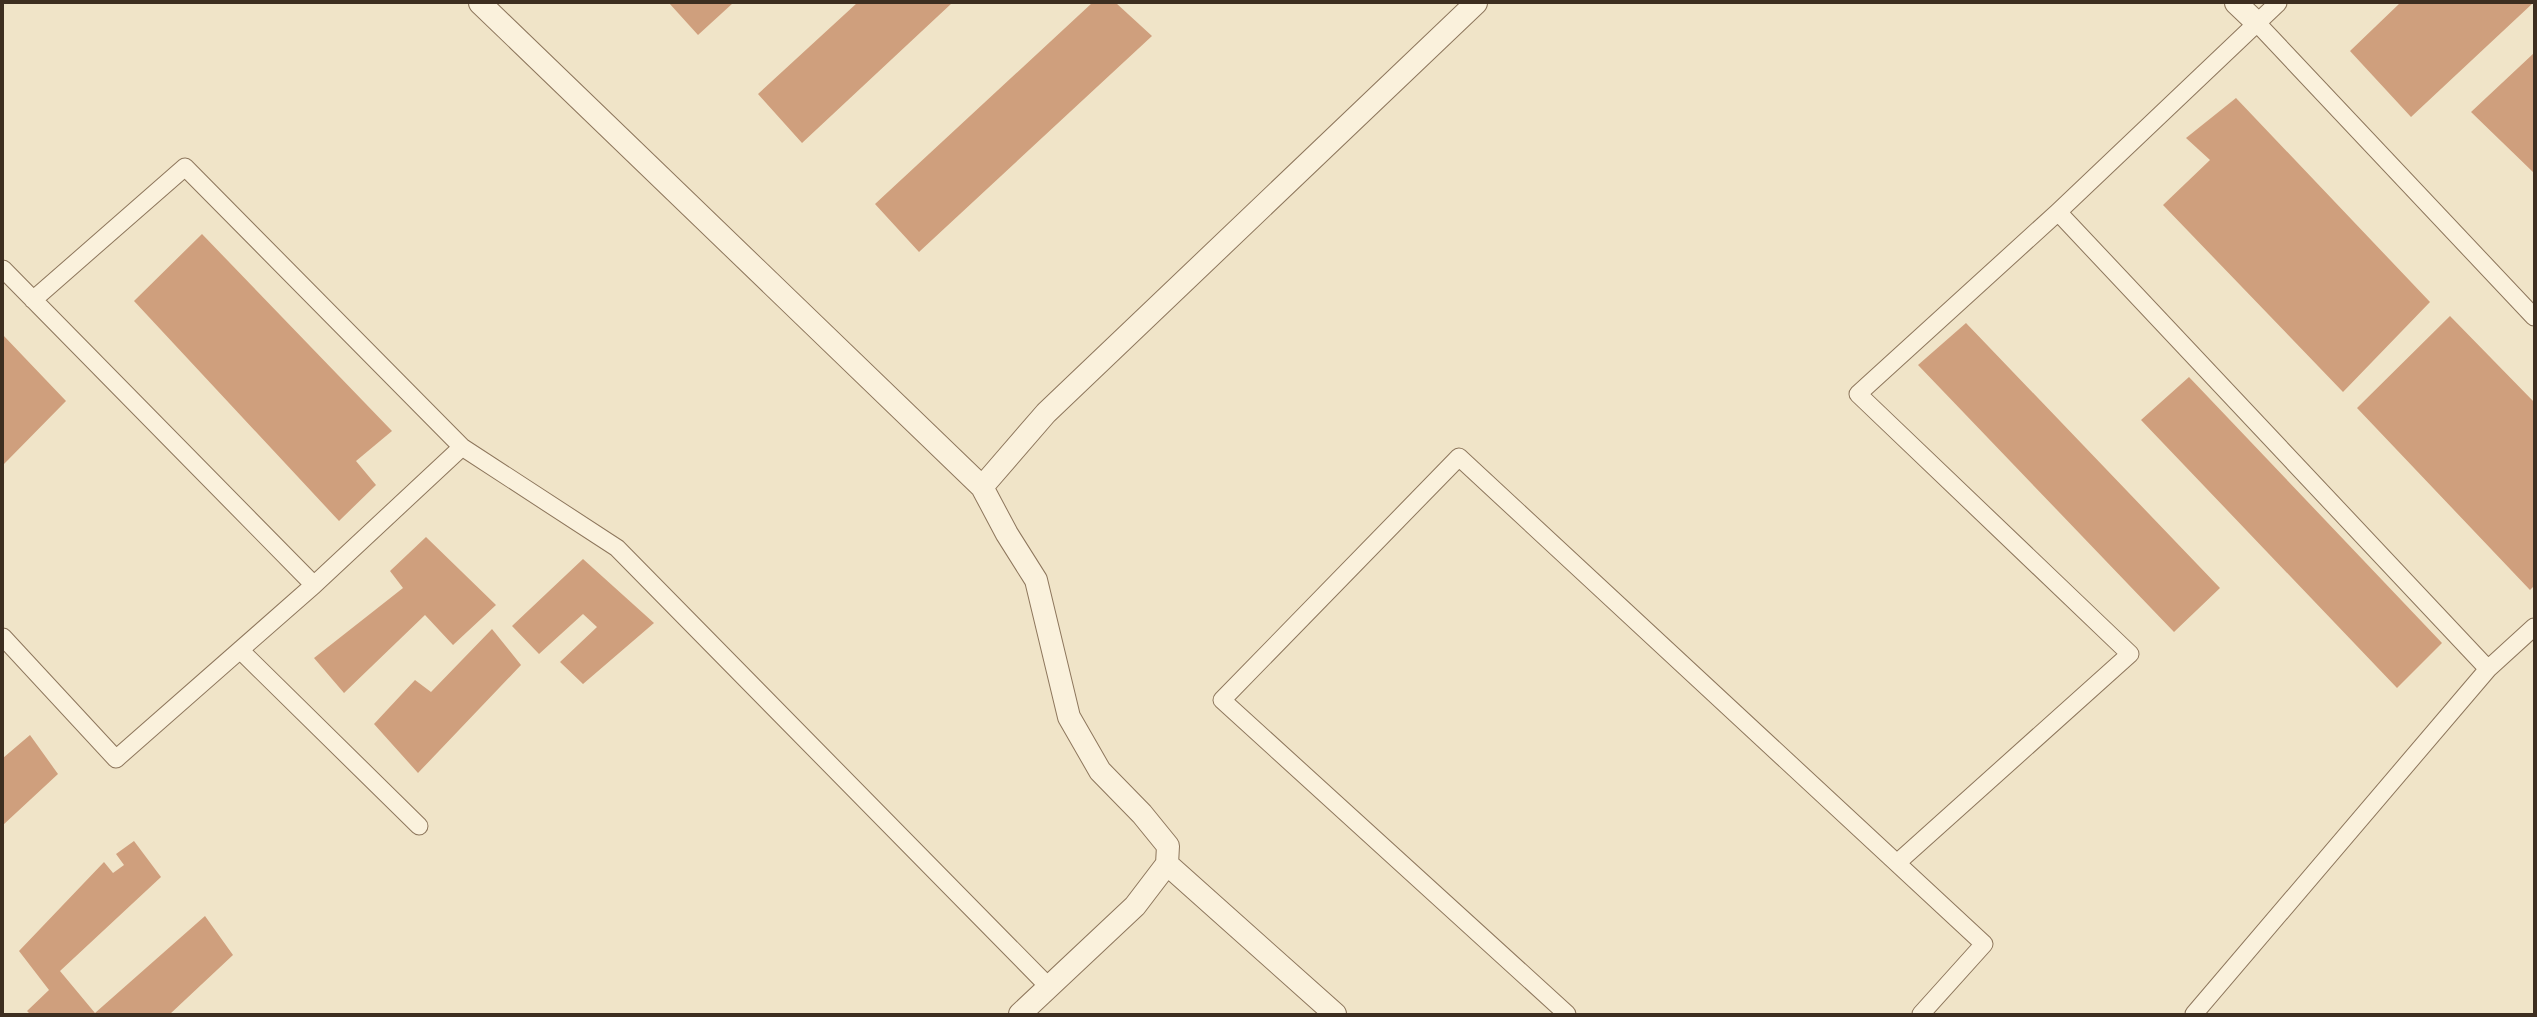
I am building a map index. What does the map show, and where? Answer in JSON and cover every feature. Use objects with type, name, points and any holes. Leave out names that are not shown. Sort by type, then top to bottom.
[{"type":"street","points":[[480,3],[982,486],[1007,534],[1036,580],[1069,717],[1100,771],[1142,814],[1168,846],[1167,864],[1135,906],[1020,1014]]},
{"type":"street","points":[[982,486],[1046,413],[1476,3]]},
{"type":"street","points":[[2236,3],[2257,23]]},
{"type":"street","points":[[1167,864],[1335,1014]]},
{"type":"lane","points":[[1897,863],[2130,654],[1858,394],[2058,212],[2278,3]]},
{"type":"lane","points":[[2257,23],[2534,317]]},
{"type":"lane","points":[[32,300],[185,167],[462,447],[617,548],[1049,987]]},
{"type":"lane","points":[[2058,212],[2488,669]]},
{"type":"lane","points":[[3,269],[314,585]]},
{"type":"lane","points":[[3,637],[116,758],[314,585],[462,447]]},
{"type":"lane","points":[[1567,1014],[1222,700],[1459,457],[1984,944],[1921,1014]]},
{"type":"lane","points":[[2194,1014],[2488,669],[2534,627]]},
{"type":"lane","points":[[240,650],[419,826]]},
{"type":"building","points":[[669,3],[733,3],[698,35]]},
{"type":"building","points":[[857,3],[952,3],[802,143],[758,94]]},
{"type":"building","points":[[1092,3],[1116,3],[1152,36],[919,252],[875,204]]},
{"type":"building","points":[[2400,3],[2533,3],[2411,117],[2350,51]]},
{"type":"building","points":[[2534,53],[2534,173],[2471,112]]},
{"type":"building","points":[[2236,98],[2430,302],[2343,392],[2163,205],[2210,160],[2186,138]]},
{"type":"building","points":[[202,234],[392,431],[356,461],[376,485],[339,521],[134,301]]},
{"type":"building","points":[[2450,316],[2534,402],[2534,586],[2530,590],[2357,408]]},
{"type":"building","points":[[1966,323],[2220,588],[2174,632],[1918,365]]},
{"type":"building","points":[[3,335],[66,401],[3,465]]},
{"type":"building","points":[[2189,377],[2442,643],[2397,688],[2141,420]]},
{"type":"building","points":[[426,537],[496,605],[453,645],[425,615],[344,693],[314,658],[403,588],[390,571]]},
{"type":"building","points":[[583,559],[654,623],[583,684],[560,662],[597,627],[583,614],[539,654],[512,626]]},
{"type":"building","points":[[492,629],[521,665],[418,773],[374,724],[415,680],[431,692]]},
{"type":"building","points":[[30,735],[58,774],[3,825],[3,758]]},
{"type":"building","points":[[134,841],[161,877],[60,971],[95,1013],[205,916],[233,955],[170,1014],[30,1014],[27,1011],[49,990],[19,951],[104,862],[113,873],[124,865],[116,854]]}]
